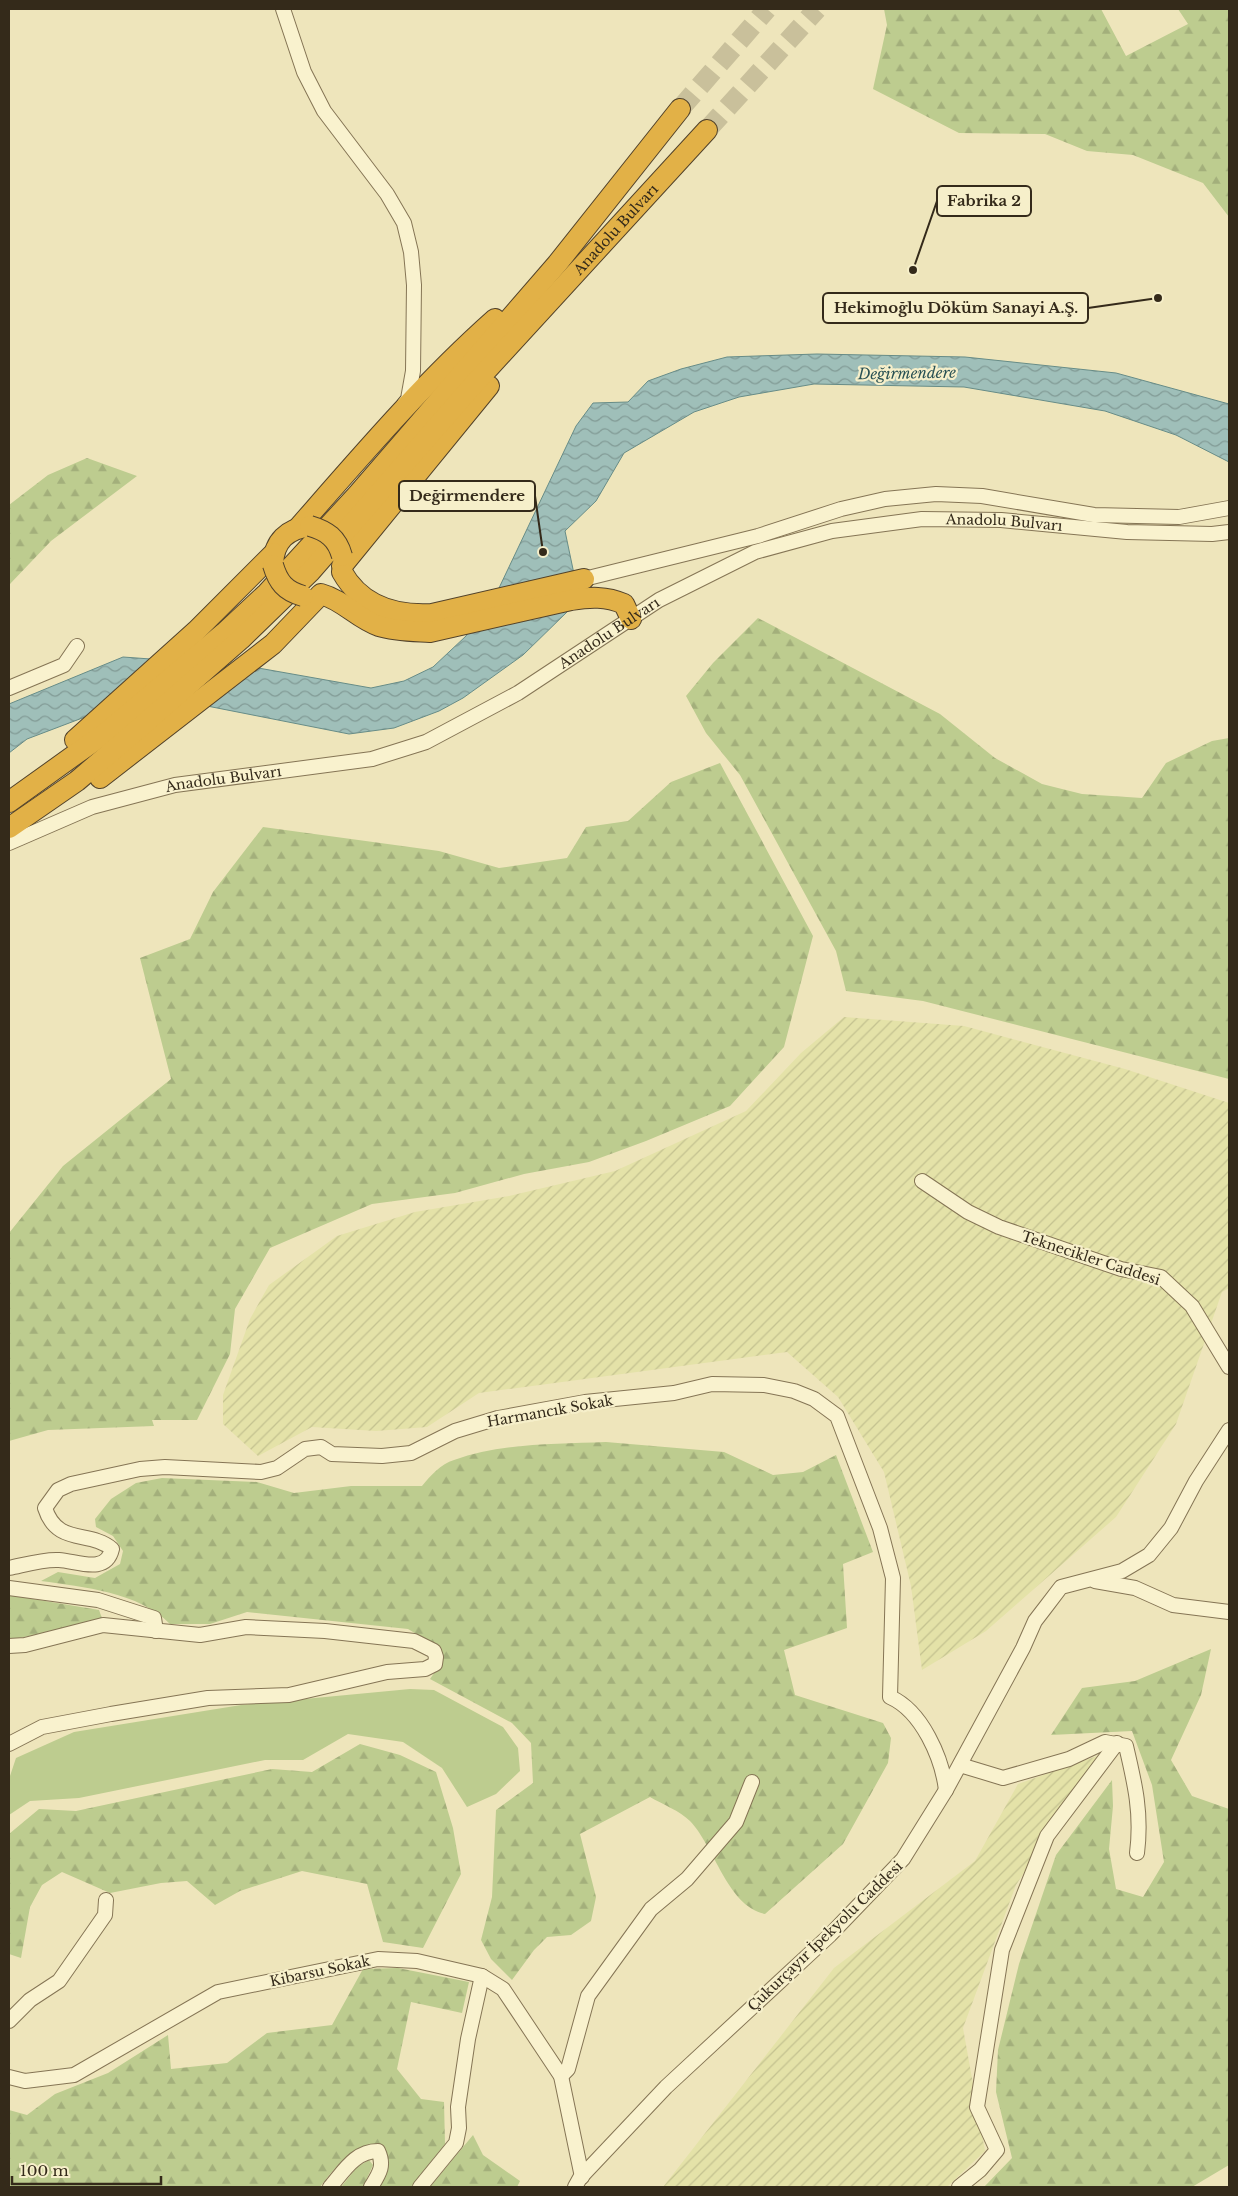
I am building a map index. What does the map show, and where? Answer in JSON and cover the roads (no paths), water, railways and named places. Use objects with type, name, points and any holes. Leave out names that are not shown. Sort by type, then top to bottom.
[{"type":"highway","name":"Anadolu Bulvarı","points":[[9,802],[100,729],[233,636],[267,592],[357,495],[557,264],[680,109]]},
{"type":"highway","name":"Anadolu Bulvarı","points":[[9,828],[77,781],[137,730],[233,636],[311,571],[474,384],[707,130]]},
{"type":"highway","points":[[304,527],[364,451],[456,356],[557,264]]},
{"type":"highway","points":[[9,833],[84,790],[159,733],[273,644],[312,595],[333,586],[342,565],[527,340],[572,279]]},
{"type":"highway","points":[[591,584],[571,600],[430,632],[379,626],[353,612],[335,598],[312,595],[283,586],[276,576],[273,559],[278,542],[287,533],[304,527],[322,529],[332,536],[339,545],[342,565],[360,594],[375,605],[390,611],[410,616],[432,614],[591,584],[612,599],[624,604],[631,619]]},
{"type":"highway","points":[[9,794],[100,729],[196,630],[273,559]]},
{"type":"street","points":[[283,9],[304,72],[324,111],[391,202],[404,223],[411,252],[414,285],[414,371],[408,399],[364,451]]},
{"type":"street","name":"Anadolu Bulvarı","points":[[591,584],[758,536],[841,509],[885,499],[936,494],[982,496],[1094,515],[1179,517],[1229,508]]},
{"type":"street","name":"Anadolu Bulvarı","points":[[9,843],[92,807],[176,785],[372,759],[426,742],[518,693],[659,600],[755,552],[832,530],[922,519],[1001,520],[1127,532],[1212,534],[1229,532]]},
{"type":"street","points":[[9,688],[64,665],[77,646]]},
{"type":"street","name":"Teknecikler Caddesi","points":[[922,1181],[968,1212],[999,1227],[1121,1269],[1161,1277],[1192,1306],[1229,1367]]},
{"type":"street","name":"Harmancık Sokak","points":[[9,1568],[58,1560],[84,1565],[102,1563],[111,1556],[112,1549],[106,1544],[67,1534],[48,1517],[45,1508],[58,1490],[71,1484],[105,1475],[164,1467],[261,1472],[277,1468],[306,1449],[321,1447],[332,1454],[382,1456],[411,1453],[455,1431],[498,1418],[585,1402],[674,1393],[712,1384],[764,1385],[794,1391],[814,1398],[837,1416],[845,1441],[860,1472],[880,1528],[893,1578],[890,1697],[916,1716],[933,1746],[945,1780],[946,1790]]},
{"type":"street","points":[[1080,1580],[1122,1570],[1149,1556],[1171,1528],[1196,1481],[1229,1430]]},
{"type":"street","points":[[1080,1580],[1105,1581],[1135,1588],[1174,1605],[1228,1614]]},
{"type":"street","name":"Çukurçayır İpekyolu Caddesi","points":[[579,2182],[666,2087],[830,1935],[903,1859],[960,1765],[1035,1621],[1061,1587],[1080,1580]]},
{"type":"street","points":[[9,1588],[98,1600],[154,1618],[156,1631]]},
{"type":"street","points":[[9,1646],[25,1645],[103,1626],[200,1635],[246,1627],[326,1631],[414,1640],[434,1651],[436,1657],[435,1664],[425,1669],[387,1672],[289,1695],[208,1698],[42,1727],[9,1744]]},
{"type":"street","points":[[960,1765],[1003,1778],[1069,1759],[1105,1742],[1126,1746],[1138,1798],[1140,1830],[1137,1853]]},
{"type":"street","points":[[959,2187],[980,2170],[997,2150],[978,2107],[1002,1950],[1047,1836],[1117,1743]]},
{"type":"street","points":[[560,2076],[568,2069],[588,1996],[651,1909],[687,1879],[736,1822],[752,1782]]},
{"type":"street","points":[[9,2021],[30,2000],[59,1981],[105,1915],[106,1900]]},
{"type":"street","name":"Kibarsu Sokak","points":[[9,2077],[25,2081],[74,2075],[218,1992],[378,1959],[417,1961],[482,1976],[503,1989],[560,2076],[579,2182]]},
{"type":"street","points":[[420,2187],[456,2143],[459,2128],[458,2107],[468,2039],[482,1976]]},
{"type":"street","points":[[330,2187],[356,2157],[368,2151],[378,2150],[381,2158],[381,2171],[371,2187]]},
{"type":"water","name":"Değirmendere","points":[[817,354],[965,357],[1116,373],[1229,404],[1229,462],[1176,435],[1105,411],[964,387],[814,384],[739,397],[694,412],[624,453],[596,501],[565,531],[574,574],[567,612],[523,655],[463,698],[439,711],[394,728],[349,734],[207,706],[114,706],[27,739],[9,753],[9,704],[123,657],[247,666],[371,688],[404,681],[433,667],[466,636],[499,588],[576,426],[593,403],[628,402],[648,381],[681,369],[727,357]]},
{"type":"tunnel","points":[[680,109],[767,9]]},
{"type":"tunnel","points":[[707,130],[817,9]]},
{"type":"place","name":"Fabrika 2","points":[[913,270]]},
{"type":"place","name":"Hekimoğlu Döküm Sanayi A.Ş.","points":[[1158,298]]},
{"type":"place","name":"Değirmendere","points":[[543,552]]}]
